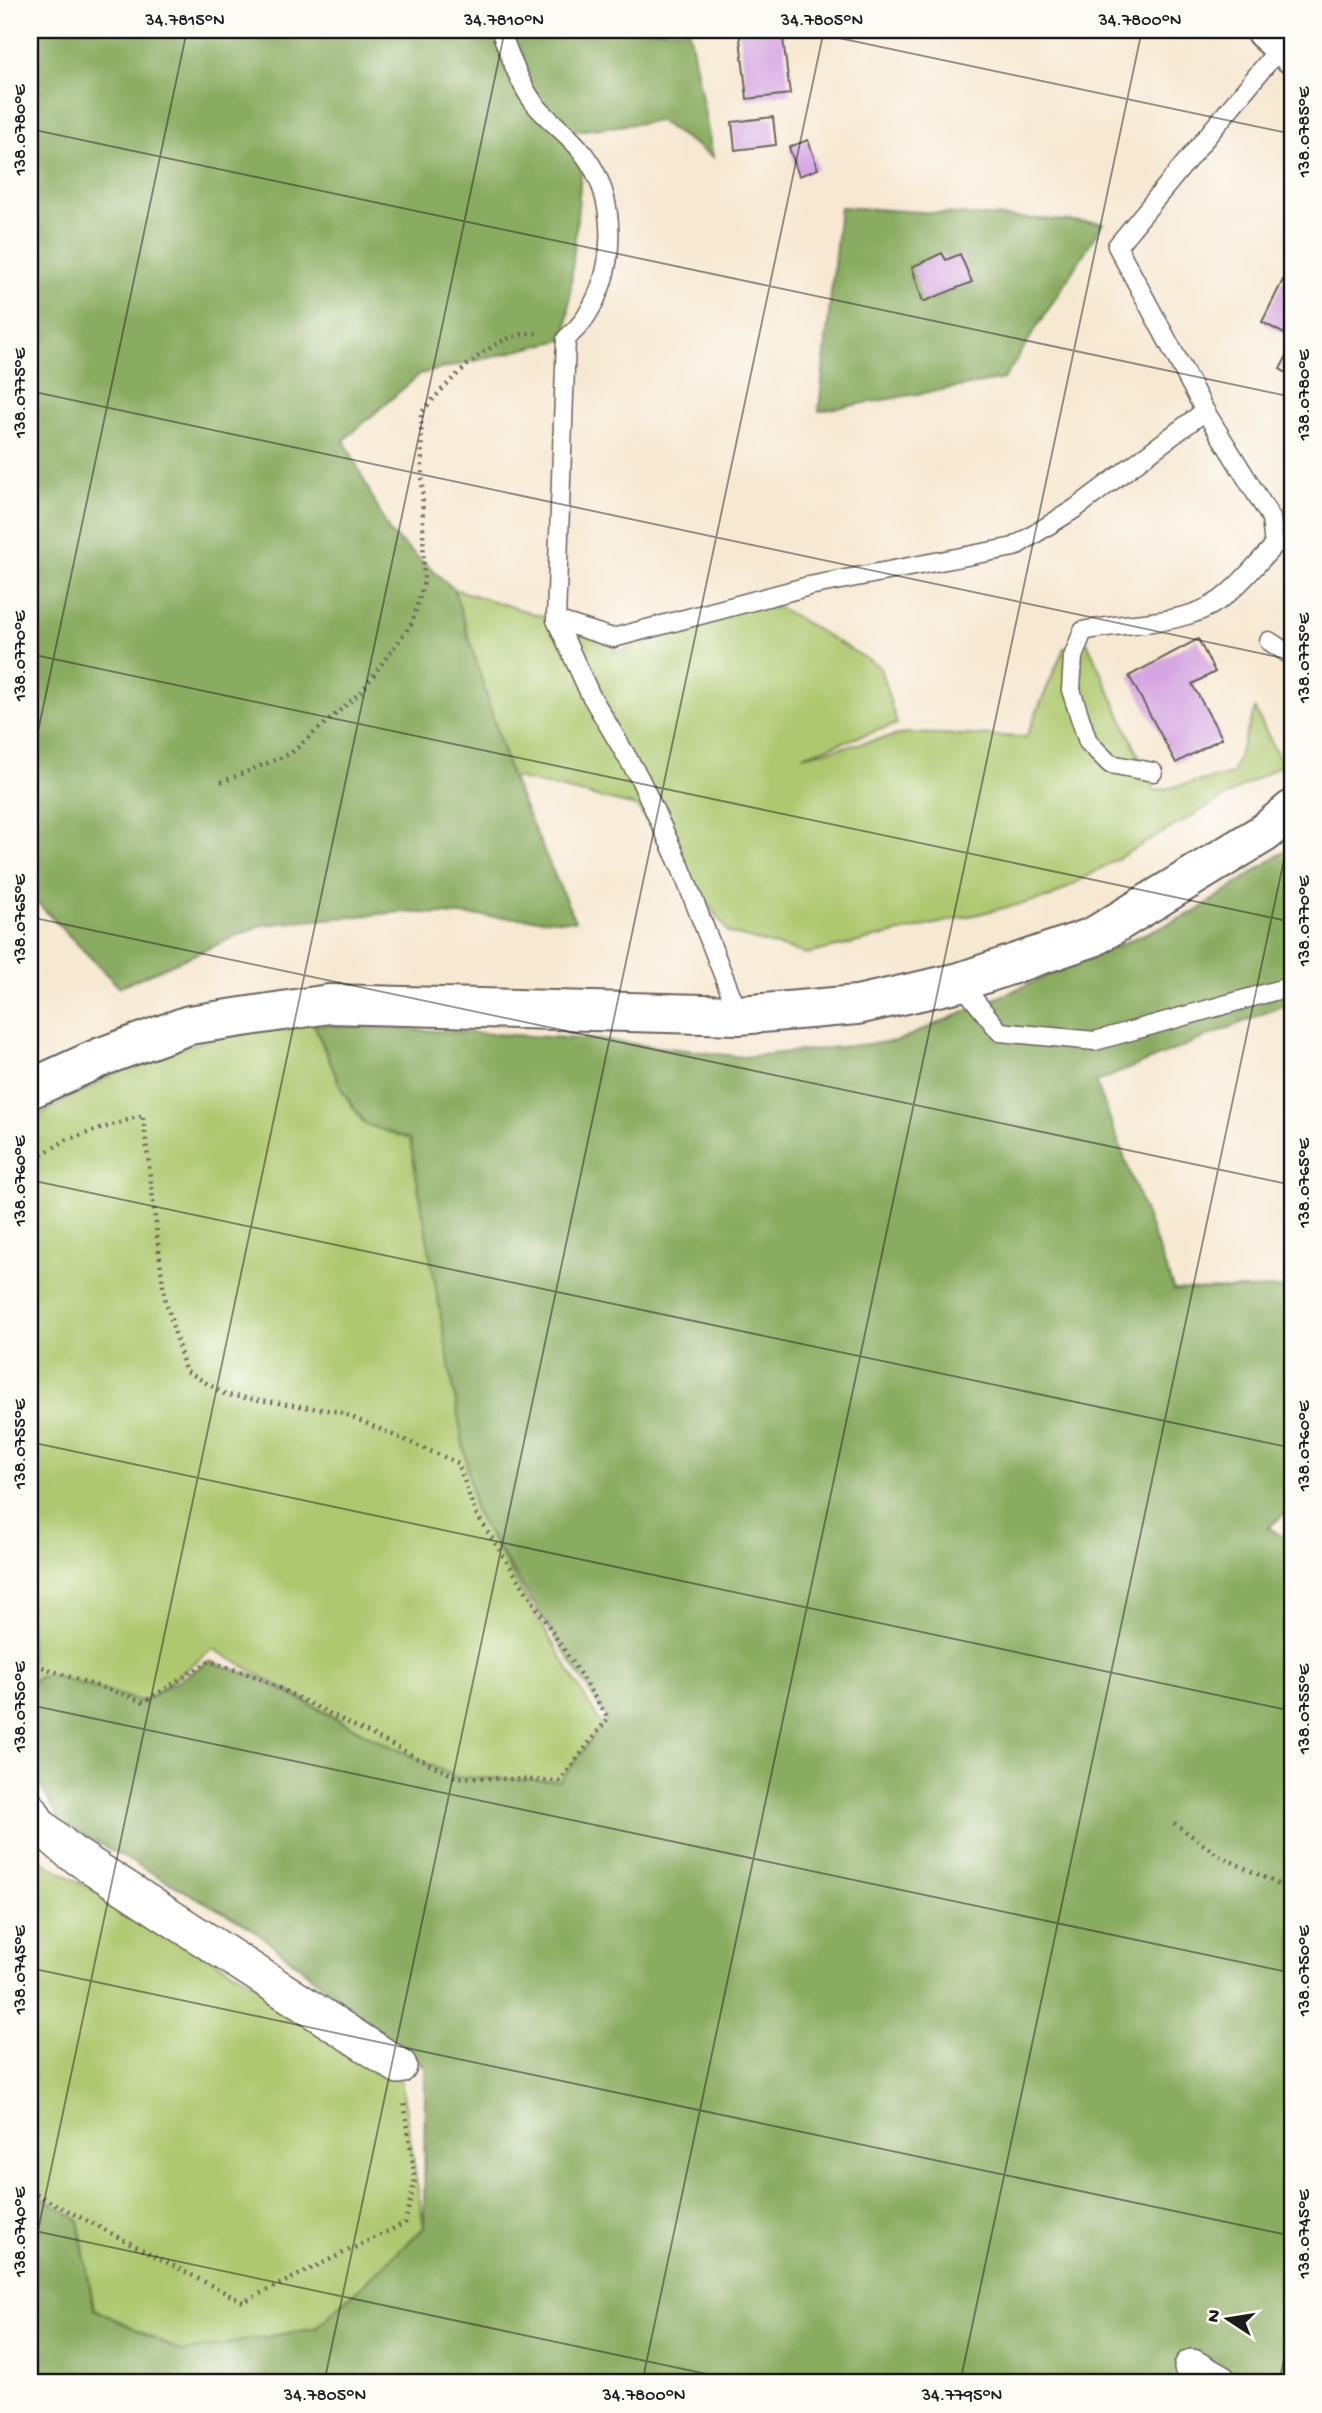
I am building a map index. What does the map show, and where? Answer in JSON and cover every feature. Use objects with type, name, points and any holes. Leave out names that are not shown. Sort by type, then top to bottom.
[{"type":"street","points":[[30,1089],[101,1056],[189,1025],[330,1004],[739,1014],[857,1005],[960,982],[1093,937],[1264,833],[1292,810]]},
{"type":"street","points":[[33,1821],[70,1852],[399,2066]]},
{"type":"lane","points":[[500,30],[517,73],[536,104],[583,152],[600,177],[609,215],[608,263],[587,316],[566,339],[556,620],[590,694],[640,779],[681,868],[739,1014]]},
{"type":"lane","points":[[1153,772],[1110,764],[1088,743],[1071,690],[1073,657],[1083,631],[1112,624],[1183,617],[1220,600],[1274,546],[1271,518],[1205,411],[1117,246],[1280,43]]},
{"type":"lane","points":[[556,620],[613,638],[809,586],[1014,547],[1076,508],[1205,411]]},
{"type":"lane","points":[[1269,641],[1292,656]]},
{"type":"lane","points":[[960,982],[1000,1032],[1095,1041],[1292,986]]},
{"type":"path","points":[[221,782],[290,754],[362,691],[412,623],[424,582],[421,413],[452,377],[502,341],[533,332],[566,339]]},
{"type":"path","points":[[30,1162],[66,1140],[144,1115],[163,1294],[185,1370],[226,1395],[340,1412],[458,1463],[475,1512],[608,1718],[560,1781],[456,1777],[257,1677],[209,1661],[144,1702],[30,1663]]},
{"type":"path","points":[[1174,1823],[1219,1855],[1292,1891]]},
{"type":"path","points":[[30,2191],[243,2302],[405,2223],[415,2180],[399,2066]]},
{"type":"green space","points":[[30,30],[689,30],[713,157],[659,121],[567,132],[583,152],[566,339],[420,374],[344,440],[390,533],[454,589],[511,777],[575,921],[402,912],[262,925],[119,987],[30,895]]},
{"type":"green space","points":[[840,207],[1103,223],[1004,379],[819,411]]},
{"type":"green space","points":[[454,589],[613,638],[616,653],[765,599],[880,667],[897,724],[802,756],[908,733],[1026,737],[1064,648],[1087,642],[1155,791],[1232,774],[1255,709],[1282,764],[1051,897],[807,954],[729,933],[636,806],[511,777]]},
{"type":"green space","points":[[1292,846],[1292,1002],[1096,1082],[1174,1290],[1292,1288],[1292,1507],[1268,1528],[1292,1541],[1292,2383],[30,2383],[30,2191],[78,2220],[94,2309],[182,2352],[316,2328],[424,2228],[425,2067],[250,1927],[62,1823],[30,1768],[30,1682],[47,1674],[143,1702],[209,1661],[257,1677],[371,1737],[456,1777],[560,1781],[607,1719],[475,1512],[410,1139],[365,1124],[342,1090],[314,1024],[602,1040],[743,1057],[897,1041],[1195,912]]},
{"type":"green space","points":[[304,1021],[314,1024],[342,1090],[364,1124],[410,1139],[475,1512],[602,1726],[560,1781],[456,1777],[371,1737],[213,1649],[144,1702],[47,1674],[30,1682],[30,1120],[154,1052]]},
{"type":"green space","points":[[31,1855],[399,2066],[424,2228],[316,2328],[182,2352],[94,2309],[78,2220],[30,2191]]},
{"type":"building","points":[[739,30],[782,30],[790,94],[747,99]]},
{"type":"building","points":[[773,117],[776,145],[735,150],[732,122]]},
{"type":"building","points":[[808,140],[818,169],[799,176],[789,147]]},
{"type":"building","points":[[942,253],[946,260],[960,254],[972,282],[923,302],[912,267]]},
{"type":"building","points":[[1283,280],[1292,285],[1292,338],[1262,322]]},
{"type":"building","points":[[1292,346],[1292,376],[1280,369]]},
{"type":"building","points":[[1198,639],[1215,672],[1192,684],[1222,738],[1176,763],[1129,676]]}]
